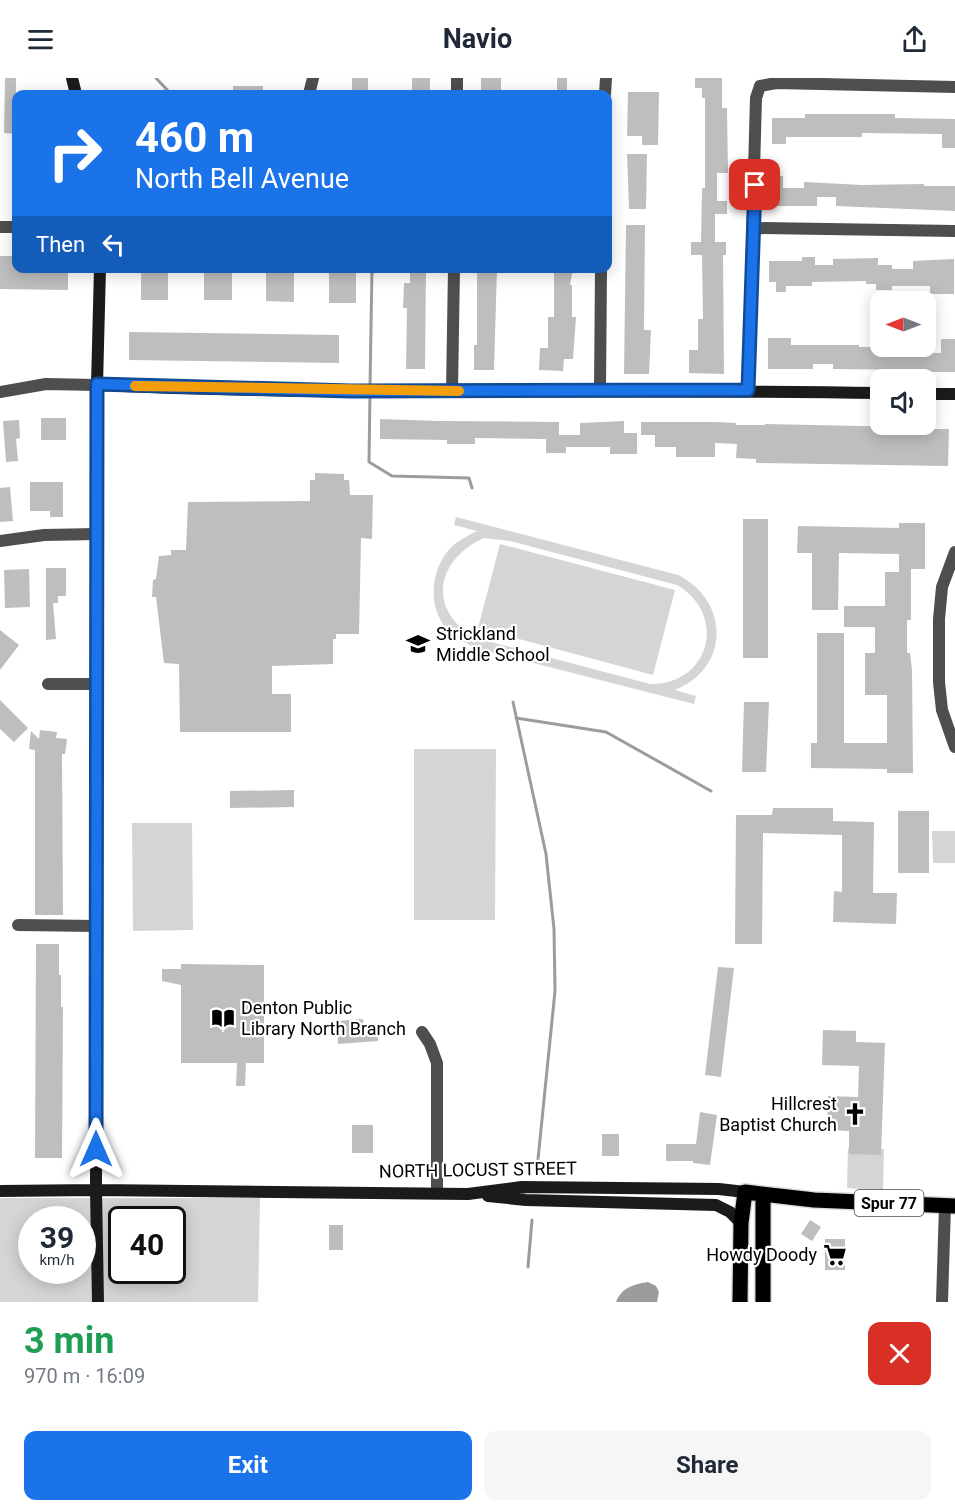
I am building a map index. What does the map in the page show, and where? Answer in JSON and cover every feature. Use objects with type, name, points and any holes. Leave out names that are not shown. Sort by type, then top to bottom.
[{"type":"main road","name":"NORTH LOCUST STREET","points":[[745,1192],[763,1196],[824,1201],[950,1206]]},
{"type":"main road","points":[[740,1302],[741,1223],[745,1192]]},
{"type":"main road","points":[[763,1196],[763,1302]]},
{"type":"street","points":[[748,390],[756,98],[760,86],[776,83],[955,87]]},
{"type":"street","points":[[754,228],[955,231]]},
{"type":"street","points":[[98,1302],[96,1190],[97,384],[100,273]]},
{"type":"street","points":[[452,392],[454,273]]},
{"type":"street","points":[[600,390],[601,273]]},
{"type":"street","points":[[0,392],[46,384],[97,384],[353,391],[748,390],[870,393]]},
{"type":"street","points":[[936,394],[955,394]]},
{"type":"street","points":[[0,541],[44,536],[97,534]]},
{"type":"street","points":[[955,552],[942,587],[939,619],[939,682],[942,710],[955,747]]},
{"type":"street","points":[[48,684],[97,684]]},
{"type":"street","points":[[18,925],[97,926]]},
{"type":"street","points":[[422,1032],[430,1044],[437,1063],[437,1193]]},
{"type":"street","name":"NORTH LOCUST STREET","points":[[0,1191],[468,1194],[522,1187],[718,1189],[745,1192]]},
{"type":"street","points":[[468,1194],[526,1200],[716,1205],[730,1212],[741,1223]]},
{"type":"street","points":[[942,1302],[950,1206]]},
{"type":"shaded area","points":[[456,517],[678,575],[695,587],[707,601],[714,617],[717,634],[714,651],[706,666],[693,680],[675,690],[696,696],[694,704],[475,648],[457,638],[443,625],[438,615],[434,582],[441,561],[447,552],[477,531],[454,525]],"holes":[[[484,538],[510,541],[677,585],[693,598],[703,613],[707,630],[705,646],[698,661],[687,673],[670,681],[650,684],[476,638],[460,627],[450,614],[444,600],[443,586],[447,572],[455,559]]]},
{"type":"shaded area","points":[[500,544],[675,590],[653,675],[478,628]]},
{"type":"shaded area","points":[[414,749],[496,749],[495,920],[414,920]]},
{"type":"shaded area","points":[[132,823],[192,823],[193,930],[133,931]]},
{"type":"shaded area","points":[[932,831],[955,831],[955,863],[933,863]]},
{"type":"shaded area","points":[[848,1148],[884,1149],[883,1191],[847,1188]]},
{"type":"shaded area","points":[[0,1198],[260,1198],[258,1302],[0,1302]]},
{"type":"shaded area","points":[[648,1282],[656,1286],[659,1292],[657,1302],[616,1302],[621,1293],[629,1288]]},
{"type":"building","points":[[5,78],[16,78],[16,90],[12,90],[12,134],[4,133]]},
{"type":"building","points":[[352,78],[368,78],[368,90],[352,90]]},
{"type":"building","points":[[412,78],[430,78],[430,90],[412,90]]},
{"type":"building","points":[[481,78],[501,78],[501,90],[481,90]]},
{"type":"building","points":[[557,78],[567,78],[567,90],[557,90]]},
{"type":"building","points":[[695,78],[722,78],[722,108],[727,108],[728,173],[717,173],[717,201],[727,201],[727,214],[715,214],[715,242],[726,242],[726,255],[723,255],[724,374],[689,373],[689,350],[698,350],[698,319],[703,319],[702,255],[691,255],[691,242],[701,242],[702,188],[705,188],[705,98],[702,98],[702,88],[695,88]]},
{"type":"building","points":[[233,86],[263,86],[263,90],[233,90]]},
{"type":"building","points":[[628,92],[659,92],[658,145],[642,145],[642,136],[627,136]]},
{"type":"building","points":[[805,114],[895,114],[895,118],[955,119],[955,148],[942,148],[942,134],[862,133],[862,137],[786,137],[786,144],[772,144],[772,118],[805,118]]},
{"type":"building","points":[[627,154],[647,154],[646,209],[629,209]]},
{"type":"building","points":[[771,176],[783,176],[783,188],[804,188],[804,182],[955,186],[955,211],[836,206],[836,197],[817,197],[817,206],[771,206]]},
{"type":"building","points":[[626,225],[645,225],[644,330],[651,330],[649,374],[624,374]]},
{"type":"building","points":[[0,256],[12,256],[12,273],[68,273],[68,290],[0,289]]},
{"type":"building","points":[[802,257],[815,257],[815,265],[833,265],[833,259],[878,258],[878,265],[892,265],[892,269],[913,269],[913,261],[954,259],[954,294],[936,294],[936,291],[930,291],[930,286],[892,286],[892,290],[876,290],[876,284],[866,284],[866,281],[812,282],[812,286],[786,286],[786,292],[776,292],[776,282],[769,282],[769,261],[802,261]]},
{"type":"building","points":[[141,273],[168,273],[168,300],[141,300]]},
{"type":"building","points":[[204,273],[232,273],[232,300],[204,300]]},
{"type":"building","points":[[266,273],[294,273],[294,302],[266,301]]},
{"type":"building","points":[[329,273],[356,273],[356,303],[329,303]]},
{"type":"building","points":[[410,273],[426,273],[425,369],[406,369],[407,308],[403,308],[404,283],[410,283]]},
{"type":"building","points":[[477,273],[497,273],[494,370],[474,370],[474,345],[477,345]]},
{"type":"building","points":[[554,273],[572,273],[570,285],[572,285],[572,317],[576,317],[573,359],[564,359],[563,371],[539,370],[540,348],[548,348],[548,317],[554,317]]},
{"type":"building","points":[[129,332],[339,335],[339,363],[129,360]]},
{"type":"building","points":[[768,338],[791,338],[791,345],[870,347],[870,357],[936,357],[936,353],[941,353],[941,339],[955,339],[955,372],[936,372],[936,369],[833,369],[833,364],[813,364],[813,369],[768,369]]},
{"type":"building","points":[[41,418],[66,418],[66,440],[41,440]]},
{"type":"building","points":[[380,419],[559,422],[559,435],[580,435],[580,423],[624,421],[624,433],[637,433],[637,454],[610,454],[610,447],[566,447],[566,453],[546,453],[546,439],[475,438],[475,444],[447,444],[447,440],[380,439]]},
{"type":"building","points":[[19,420],[20,438],[16,439],[18,461],[6,462],[3,421]]},
{"type":"building","points":[[641,422],[870,426],[870,435],[936,435],[936,429],[949,429],[948,466],[756,463],[756,459],[736,458],[737,444],[715,443],[715,457],[676,457],[676,447],[655,447],[655,435],[641,435]]},
{"type":"building","points":[[315,473],[344,474],[344,480],[349,480],[350,495],[373,495],[372,539],[361,538],[359,634],[336,634],[336,639],[333,639],[333,664],[272,666],[272,694],[291,694],[291,732],[180,732],[179,664],[164,663],[156,597],[152,597],[153,580],[156,579],[159,556],[171,555],[171,550],[186,550],[188,502],[310,501],[310,480],[315,480]]},
{"type":"building","points":[[30,482],[63,482],[63,517],[50,517],[50,511],[30,511]]},
{"type":"building","points":[[10,487],[13,521],[0,522],[0,488]]},
{"type":"building","points":[[743,519],[768,519],[768,658],[743,658]]},
{"type":"building","points":[[899,523],[925,523],[925,569],[911,569],[911,620],[907,620],[907,653],[910,653],[912,670],[913,773],[887,773],[887,769],[811,768],[811,743],[817,743],[817,633],[844,633],[844,743],[887,743],[887,695],[865,695],[865,653],[875,653],[875,627],[844,627],[844,606],[885,606],[885,572],[899,572],[899,554],[839,553],[838,610],[812,610],[812,553],[797,553],[798,526],[899,528]]},
{"type":"building","points":[[46,568],[66,568],[66,596],[58,596],[58,603],[53,603],[56,639],[46,640]]},
{"type":"building","points":[[29,569],[30,607],[5,608],[4,570]]},
{"type":"building","points":[[0,630],[19,645],[0,670]]},
{"type":"building","points":[[0,700],[28,728],[14,742],[0,729]]},
{"type":"building","points":[[744,702],[769,702],[766,772],[742,772]]},
{"type":"building","points":[[40,730],[57,732],[56,738],[67,739],[65,754],[62,754],[63,915],[35,915],[35,750],[29,749],[31,731],[39,739]]},
{"type":"building","points":[[294,790],[294,807],[230,808],[230,791]]},
{"type":"building","points":[[773,808],[833,808],[833,821],[874,822],[873,893],[897,893],[896,924],[833,922],[834,891],[842,892],[842,835],[763,833],[762,944],[735,944],[736,815],[772,815]]},
{"type":"building","points":[[898,811],[929,811],[929,873],[898,873]]},
{"type":"building","points":[[36,944],[59,944],[61,1007],[63,1007],[62,1158],[35,1158]]},
{"type":"building","name":"Denton Public Library North Branch","points":[[181,964],[264,965],[264,1063],[246,1063],[245,1086],[236,1086],[237,1063],[181,1063],[181,985],[162,981],[162,969],[181,969]]},
{"type":"building","points":[[718,967],[734,968],[721,1077],[705,1075]]},
{"type":"building","points":[[363,1019],[364,1028],[377,1027],[378,1041],[338,1044],[337,1021]]},
{"type":"building","name":"Hillcrest Baptist Church","points":[[823,1030],[856,1031],[856,1042],[885,1043],[881,1155],[849,1154],[849,1131],[827,1130],[828,1096],[858,1097],[859,1066],[822,1065]]},
{"type":"building","points":[[700,1112],[717,1115],[710,1165],[693,1163],[693,1161],[666,1161],[666,1144],[696,1144]]},
{"type":"building","points":[[352,1125],[373,1125],[373,1153],[352,1153]]},
{"type":"building","points":[[602,1134],[619,1134],[619,1156],[602,1156]]},
{"type":"building","points":[[810,1220],[821,1227],[812,1241],[801,1234]]},
{"type":"building","points":[[329,1225],[343,1225],[343,1250],[329,1250]]},
{"type":"building","name":"Howdy Doody","points":[[825,1239],[845,1239],[845,1270],[825,1270]]},
{"type":"waterway","points":[[156,78],[167,90]]},
{"type":"waterway","points":[[370,387],[372,273]]},
{"type":"waterway","points":[[370,393],[369,462],[392,476],[469,478],[472,488]]},
{"type":"waterway","points":[[513,702],[546,854],[554,929],[555,991],[537,1169]]},
{"type":"waterway","points":[[516,718],[606,732],[711,791]]},
{"type":"waterway","points":[[528,1267],[532,1220]]},
{"type":"slow traffic","points":[[135,386],[459,391]]},
{"type":"place","name":"Strickland Middle School","points":[[418,644]]},
{"type":"place","name":"Denton Public Library North Branch","points":[[223,1018]]},
{"type":"place","name":"Hillcrest Baptist Church","points":[[855,1114]]},
{"type":"place","name":"Howdy Doody","points":[[835,1255]]},
{"type":"route","points":[[96,1149],[97,384],[452,392],[748,390],[755,185]]}]
